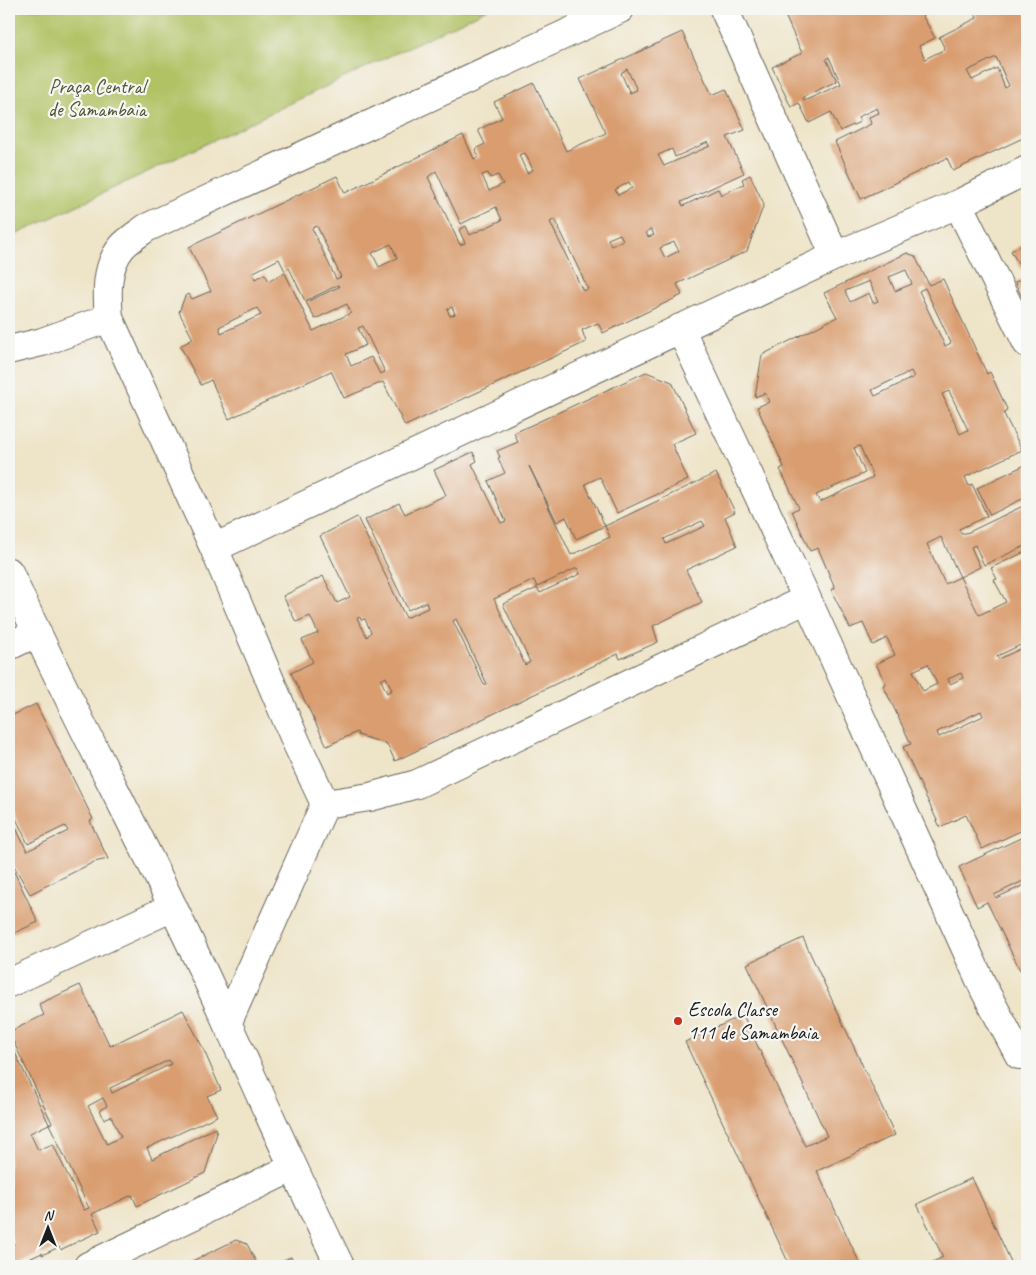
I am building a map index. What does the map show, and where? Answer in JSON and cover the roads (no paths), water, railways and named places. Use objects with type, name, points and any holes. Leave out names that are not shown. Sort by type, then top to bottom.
[{"type":"street","points":[[227,1024],[325,804],[293,735],[214,548],[109,318],[106,294],[110,269],[121,248],[146,228],[620,9]]},
{"type":"street","points":[[724,9],[835,256]]},
{"type":"street","points":[[214,548],[680,328],[835,256],[958,204],[1027,170]]},
{"type":"street","points":[[958,204],[1027,343]]},
{"type":"street","points":[[9,350],[42,342],[109,318]]},
{"type":"street","points":[[680,328],[807,599],[985,991],[1025,1059]]},
{"type":"street","points":[[9,572],[36,632],[173,907],[292,1168],[340,1266]]},
{"type":"street","points":[[325,804],[370,797],[418,784],[807,599]]},
{"type":"street","points":[[9,646],[36,632]]},
{"type":"street","points":[[9,983],[173,907]]},
{"type":"street","points":[[88,1266],[292,1168]]},
{"type":"place","name":"Escola Classe 111 de Samambaia","points":[[678,1021]]},
{"type":"park label","name":"Praça Central de Samambaia","points":[[97,98]]}]
